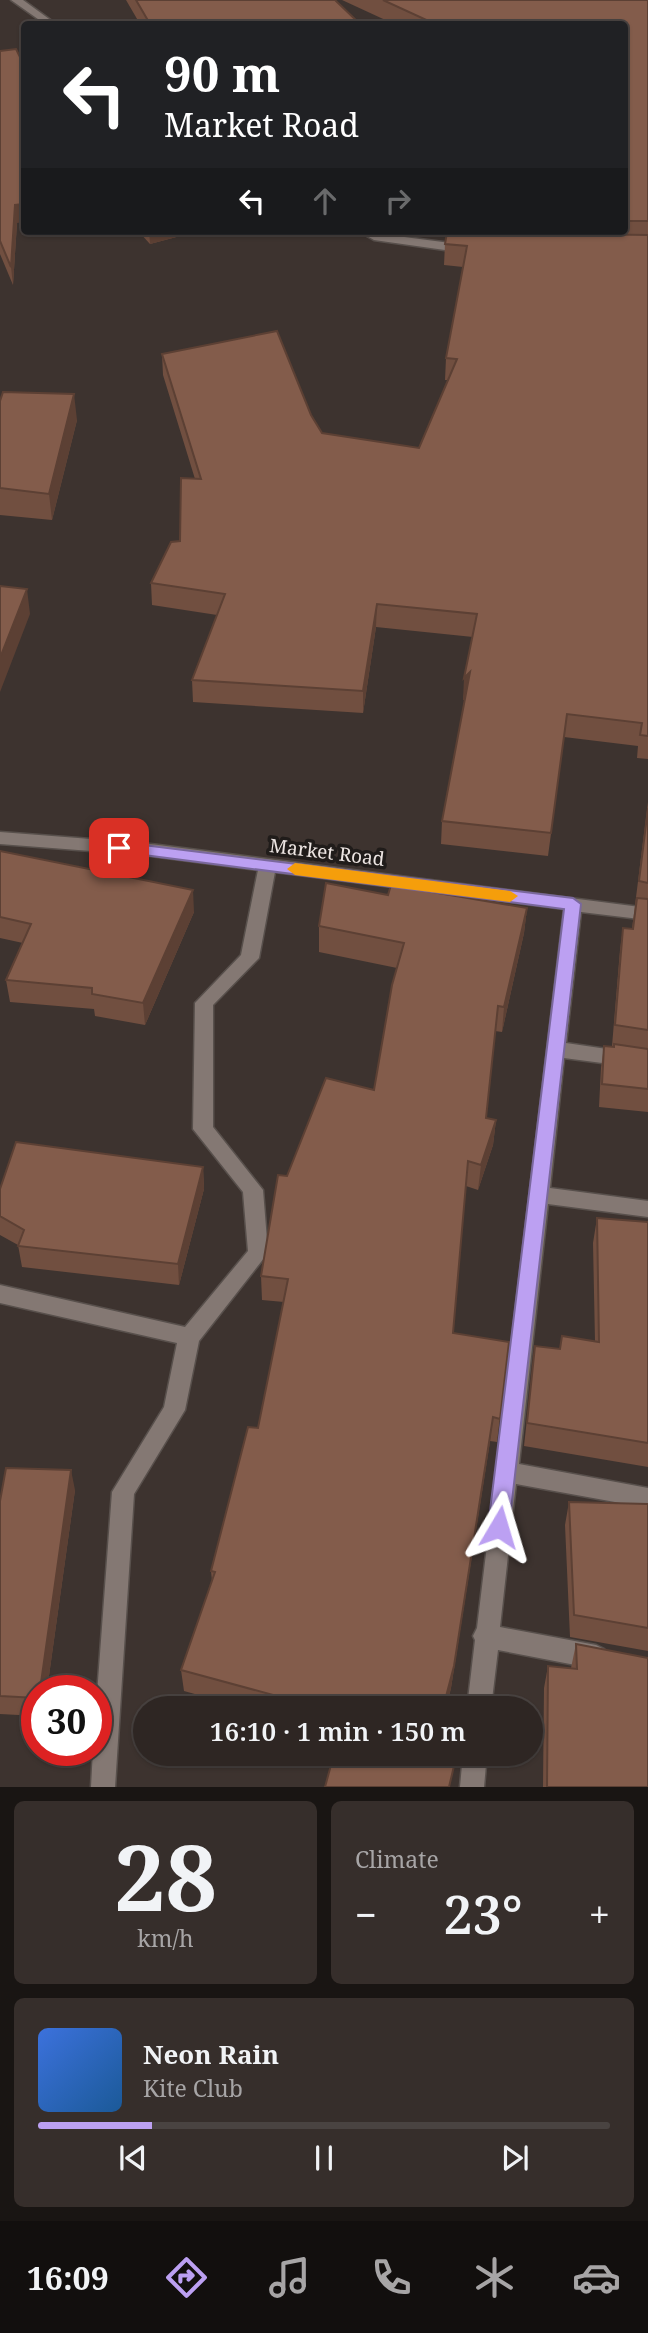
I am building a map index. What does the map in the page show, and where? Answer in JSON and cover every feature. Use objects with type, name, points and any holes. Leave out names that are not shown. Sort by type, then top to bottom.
[{"type":"street","points":[[16,0],[47,21]]},
{"type":"street","points":[[372,235],[478,249]]},
{"type":"street","name":"Market Road","points":[[0,838],[143,849],[648,914]]},
{"type":"street","points":[[103,1787],[123,1492],[174,1410],[190,1337],[258,1253],[253,1190],[203,1129],[204,1003],[250,958],[267,866]]},
{"type":"street","points":[[480,1696],[573,904]]},
{"type":"street","points":[[555,1049],[648,1062]]},
{"type":"street","points":[[538,1195],[648,1209]]},
{"type":"street","points":[[0,1294],[190,1337]]},
{"type":"street","points":[[505,1472],[648,1498]]},
{"type":"street","points":[[485,1636],[621,1661]]},
{"type":"street","points":[[472,1787],[474,1766]]},
{"type":"building","points":[[136,0],[335,0],[357,21],[148,21]]},
{"type":"building","points":[[383,0],[648,0],[648,221],[628,221],[628,21],[428,21]]},
{"type":"building","points":[[16,49],[21,59],[21,204],[15,205],[11,267],[0,241],[0,51]]},
{"type":"building","points":[[446,235],[648,235],[648,736],[640,735],[642,723],[567,714],[551,833],[442,821],[470,672],[464,678],[477,614],[377,604],[363,691],[192,680],[225,594],[151,583],[171,542],[180,541],[181,478],[201,479],[162,354],[277,331],[311,415],[322,433],[419,448],[457,359],[446,358],[467,246],[445,244]]},
{"type":"building","points":[[3,392],[74,394],[49,494],[0,488],[0,401]]},
{"type":"building","points":[[0,586],[27,589],[0,658]]},
{"type":"building","points":[[648,808],[648,883],[639,881]]},
{"type":"building","points":[[0,851],[193,890],[143,1003],[92,994],[92,988],[6,980],[31,924],[0,917]]},
{"type":"building","points":[[326,883],[388,895],[391,885],[527,908],[504,1007],[498,1006],[486,1118],[496,1120],[481,1165],[468,1161],[453,1333],[509,1342],[500,1419],[493,1417],[454,1666],[446,1696],[277,1696],[181,1670],[215,1572],[211,1571],[248,1427],[258,1428],[288,1279],[261,1276],[278,1175],[287,1176],[326,1078],[374,1090],[392,985],[404,943],[319,926]]},
{"type":"building","points":[[637,898],[648,899],[648,1030],[615,1025],[623,928],[633,929]]},
{"type":"building","points":[[614,1044],[648,1049],[648,1089],[602,1084],[604,1046],[614,1047]]},
{"type":"building","points":[[16,1142],[203,1167],[178,1264],[18,1246],[24,1230],[0,1216],[0,1189]]},
{"type":"building","points":[[597,1218],[648,1222],[648,1443],[527,1423],[535,1346],[560,1349],[562,1336],[599,1342]]},
{"type":"building","points":[[6,1468],[71,1470],[42,1675],[21,1675],[21,1697],[0,1696],[0,1501]]},
{"type":"building","points":[[569,1502],[648,1504],[648,1628],[574,1615]]},
{"type":"building","points":[[576,1644],[648,1658],[648,1787],[547,1787],[548,1666],[577,1669]]},
{"type":"building","points":[[331,1766],[454,1766],[449,1787],[325,1787]]},
{"type":"slow traffic","points":[[295,869],[510,896]]},
{"type":"route","points":[[119,848],[573,904],[499,1527]]}]
